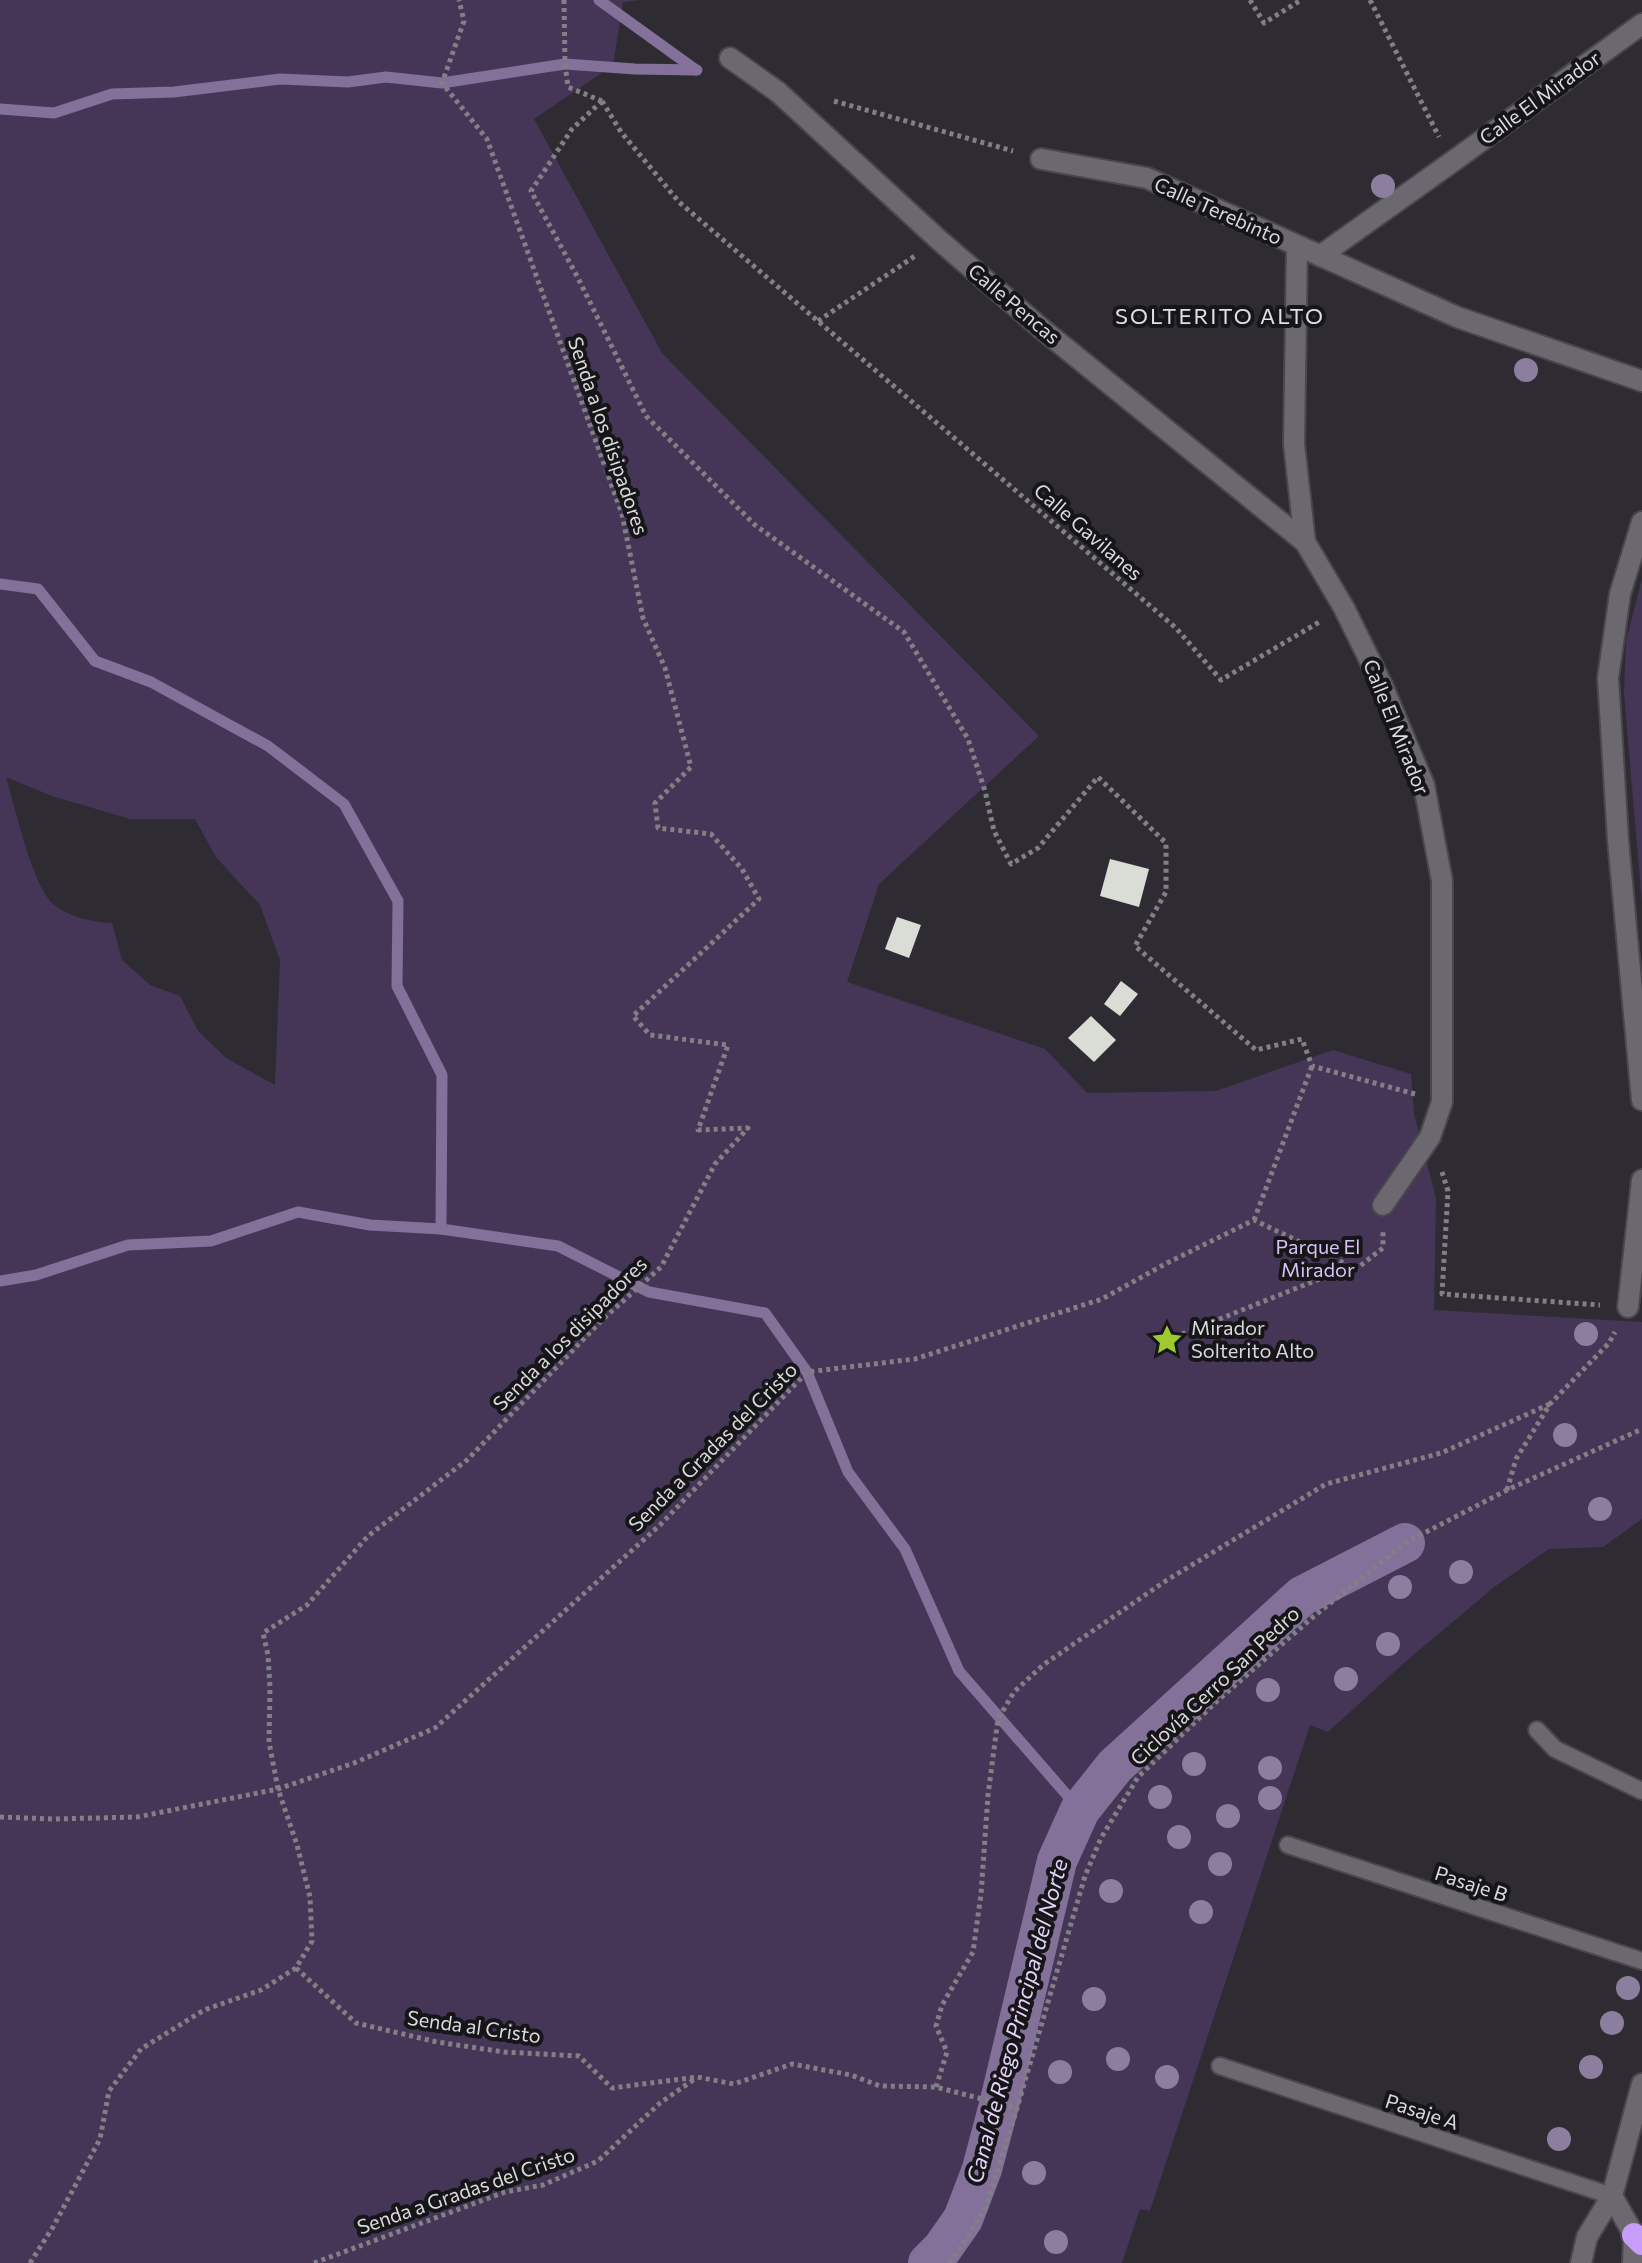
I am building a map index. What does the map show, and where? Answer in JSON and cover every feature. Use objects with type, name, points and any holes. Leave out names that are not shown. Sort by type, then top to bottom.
[{"type":"street","name":"Calle El Mirador","points":[[1320,256],[1642,24]]},
{"type":"street","name":"Calle Pencas","points":[[730,58],[778,92],[939,240],[1042,329],[1305,542]]},
{"type":"street","name":"Calle Terebinto","points":[[1041,159],[1147,178],[1457,317],[1642,381]]},
{"type":"street","name":"Calle El Mirador","points":[[1297,247],[1294,444],[1305,542],[1344,608],[1382,685],[1424,785],[1442,881],[1442,1102],[1430,1137],[1383,1205]]},
{"type":"street","points":[[1642,522],[1620,594],[1608,678],[1618,840],[1642,1100]]},
{"type":"street","points":[[1628,1307],[1642,1180]]},
{"type":"street","points":[[1581,2263],[1587,2237],[1612,2196],[1642,2084]]},
{"type":"street","points":[[1612,2196],[1638,2239],[1633,2263]]},
{"type":"lane","points":[[1537,1730],[1555,1749],[1642,1791]]},
{"type":"lane","name":"Pasaje B","points":[[1288,1845],[1642,1961]]},
{"type":"lane","name":"Pasaje A","points":[[1220,2066],[1612,2196]]},
{"type":"path","name":"Senda a los disipadores","points":[[278,1789],[269,1742],[270,1688],[263,1633],[307,1605],[368,1536],[467,1460],[603,1319],[661,1267],[715,1164],[748,1128],[698,1130],[728,1045],[650,1035],[633,1016],[759,899],[742,869],[711,834],[658,828],[655,803],[691,767],[665,668],[643,618],[622,514],[487,139],[442,83],[464,21],[459,0]]},
{"type":"path","points":[[564,0],[568,87],[602,101],[572,129],[531,191],[646,416],[755,525],[904,632],[968,739],[994,831],[1011,864],[1038,848],[1098,777],[1166,843],[1166,892],[1135,946],[1256,1050],[1302,1039],[1312,1066],[1254,1220],[1356,1269]]},
{"type":"path","points":[[1250,0],[1264,23],[1301,0]]},
{"type":"path","points":[[1370,0],[1452,162]]},
{"type":"path","points":[[778,92],[820,97],[1041,159]]},
{"type":"path","name":"Calle Gavilanes","points":[[602,101],[621,132],[679,202],[1176,628],[1221,680],[1344,608]]},
{"type":"path","points":[[818,321],[939,240]]},
{"type":"path","points":[[1312,1066],[1442,1102]]},
{"type":"path","points":[[1448,1191],[1442,1294],[1628,1307],[1609,1343],[1550,1404],[1516,1459],[1507,1490]]},
{"type":"path","points":[[1167,1340],[1317,1280],[1356,1269],[1383,1248],[1383,1205]]},
{"type":"path","name":"Senda a Gradas del Cristo","points":[[0,1817],[137,1817],[278,1789],[354,1763],[435,1728],[660,1525],[807,1372],[915,1359],[1102,1299],[1254,1220]]},
{"type":"path","points":[[936,2087],[947,2052],[936,2026],[942,2005],[973,1952],[998,1719],[1014,1692],[1043,1665],[1167,1580],[1326,1484],[1441,1453],[1550,1404]]},
{"type":"path","name":"Ciclovía Cerro San Pedro","points":[[949,2263],[986,2207],[1085,1876],[1101,1838],[1138,1777],[1259,1664],[1405,1543],[1507,1490],[1642,1429]]},
{"type":"path","points":[[30,2263],[100,2139],[109,2091],[141,2049],[204,2010],[261,1990],[296,1968],[312,1941],[310,1897],[278,1789]]},
{"type":"path","name":"Senda al Cristo","points":[[296,1968],[356,2023],[437,2042],[504,2052],[579,2056],[612,2088],[697,2077],[734,2084],[792,2064],[851,2075],[880,2086],[936,2087],[1017,2108]]},
{"type":"path","name":"Senda a Gradas del Cristo","points":[[314,2263],[505,2192],[543,2185],[598,2161],[660,2103],[697,2077]]},
{"type":"green space","name":"Parque El Mirador","points":[[0,0],[641,0],[623,2],[613,65],[534,119],[662,353],[1039,736],[879,884],[847,982],[1045,1049],[1087,1093],[1216,1091],[1333,1050],[1411,1074],[1414,1114],[1436,1198],[1434,1310],[1642,1322],[1642,1519],[1603,1547],[1549,1549],[1494,1587],[1328,1732],[1310,1725],[1150,2211],[1140,2209],[1122,2263],[0,2263]],"holes":[[[6,777],[52,796],[130,819],[195,819],[216,857],[260,905],[280,960],[275,1085],[226,1058],[198,1031],[180,996],[150,985],[122,960],[112,923],[89,920],[59,909],[45,894],[31,863]]]},
{"type":"green space","points":[[1642,579],[1642,903],[1624,694],[1626,641]]},
{"type":"building","points":[[1110,859],[1149,869],[1139,907],[1100,896]]},
{"type":"building","points":[[897,917],[921,925],[909,958],[885,949]]},
{"type":"building","points":[[1121,981],[1138,994],[1120,1016],[1104,1004]]},
{"type":"building","points":[[1091,1016],[1116,1040],[1094,1062],[1068,1038]]},
{"type":"waterway","points":[[599,0],[696,70]]},
{"type":"waterway","points":[[0,109],[54,113],[112,94],[174,92],[280,79],[348,82],[386,77],[442,83],[565,64],[697,70]]},
{"type":"waterway","points":[[0,584],[38,589],[95,661],[151,682],[268,746],[344,804],[398,901],[397,986],[442,1075],[441,1229]]},
{"type":"waterway","points":[[0,1281],[36,1275],[128,1245],[211,1241],[298,1212],[370,1225],[441,1229],[558,1246],[649,1292],[765,1313],[807,1372],[848,1472],[905,1549],[959,1671],[1080,1810]]},
{"type":"waterway","name":"Canal de Riego Principal del Norte","points":[[928,2263],[963,2219],[982,2169],[1057,1861],[1080,1810],[1115,1766],[1302,1596],[1405,1543]]},
{"type":"place","name":"Mirador Solterito Alto","points":[[1167,1340]]},
{"type":"district","name":"SOLTERITO ALTO","points":[[1220,316]]}]
